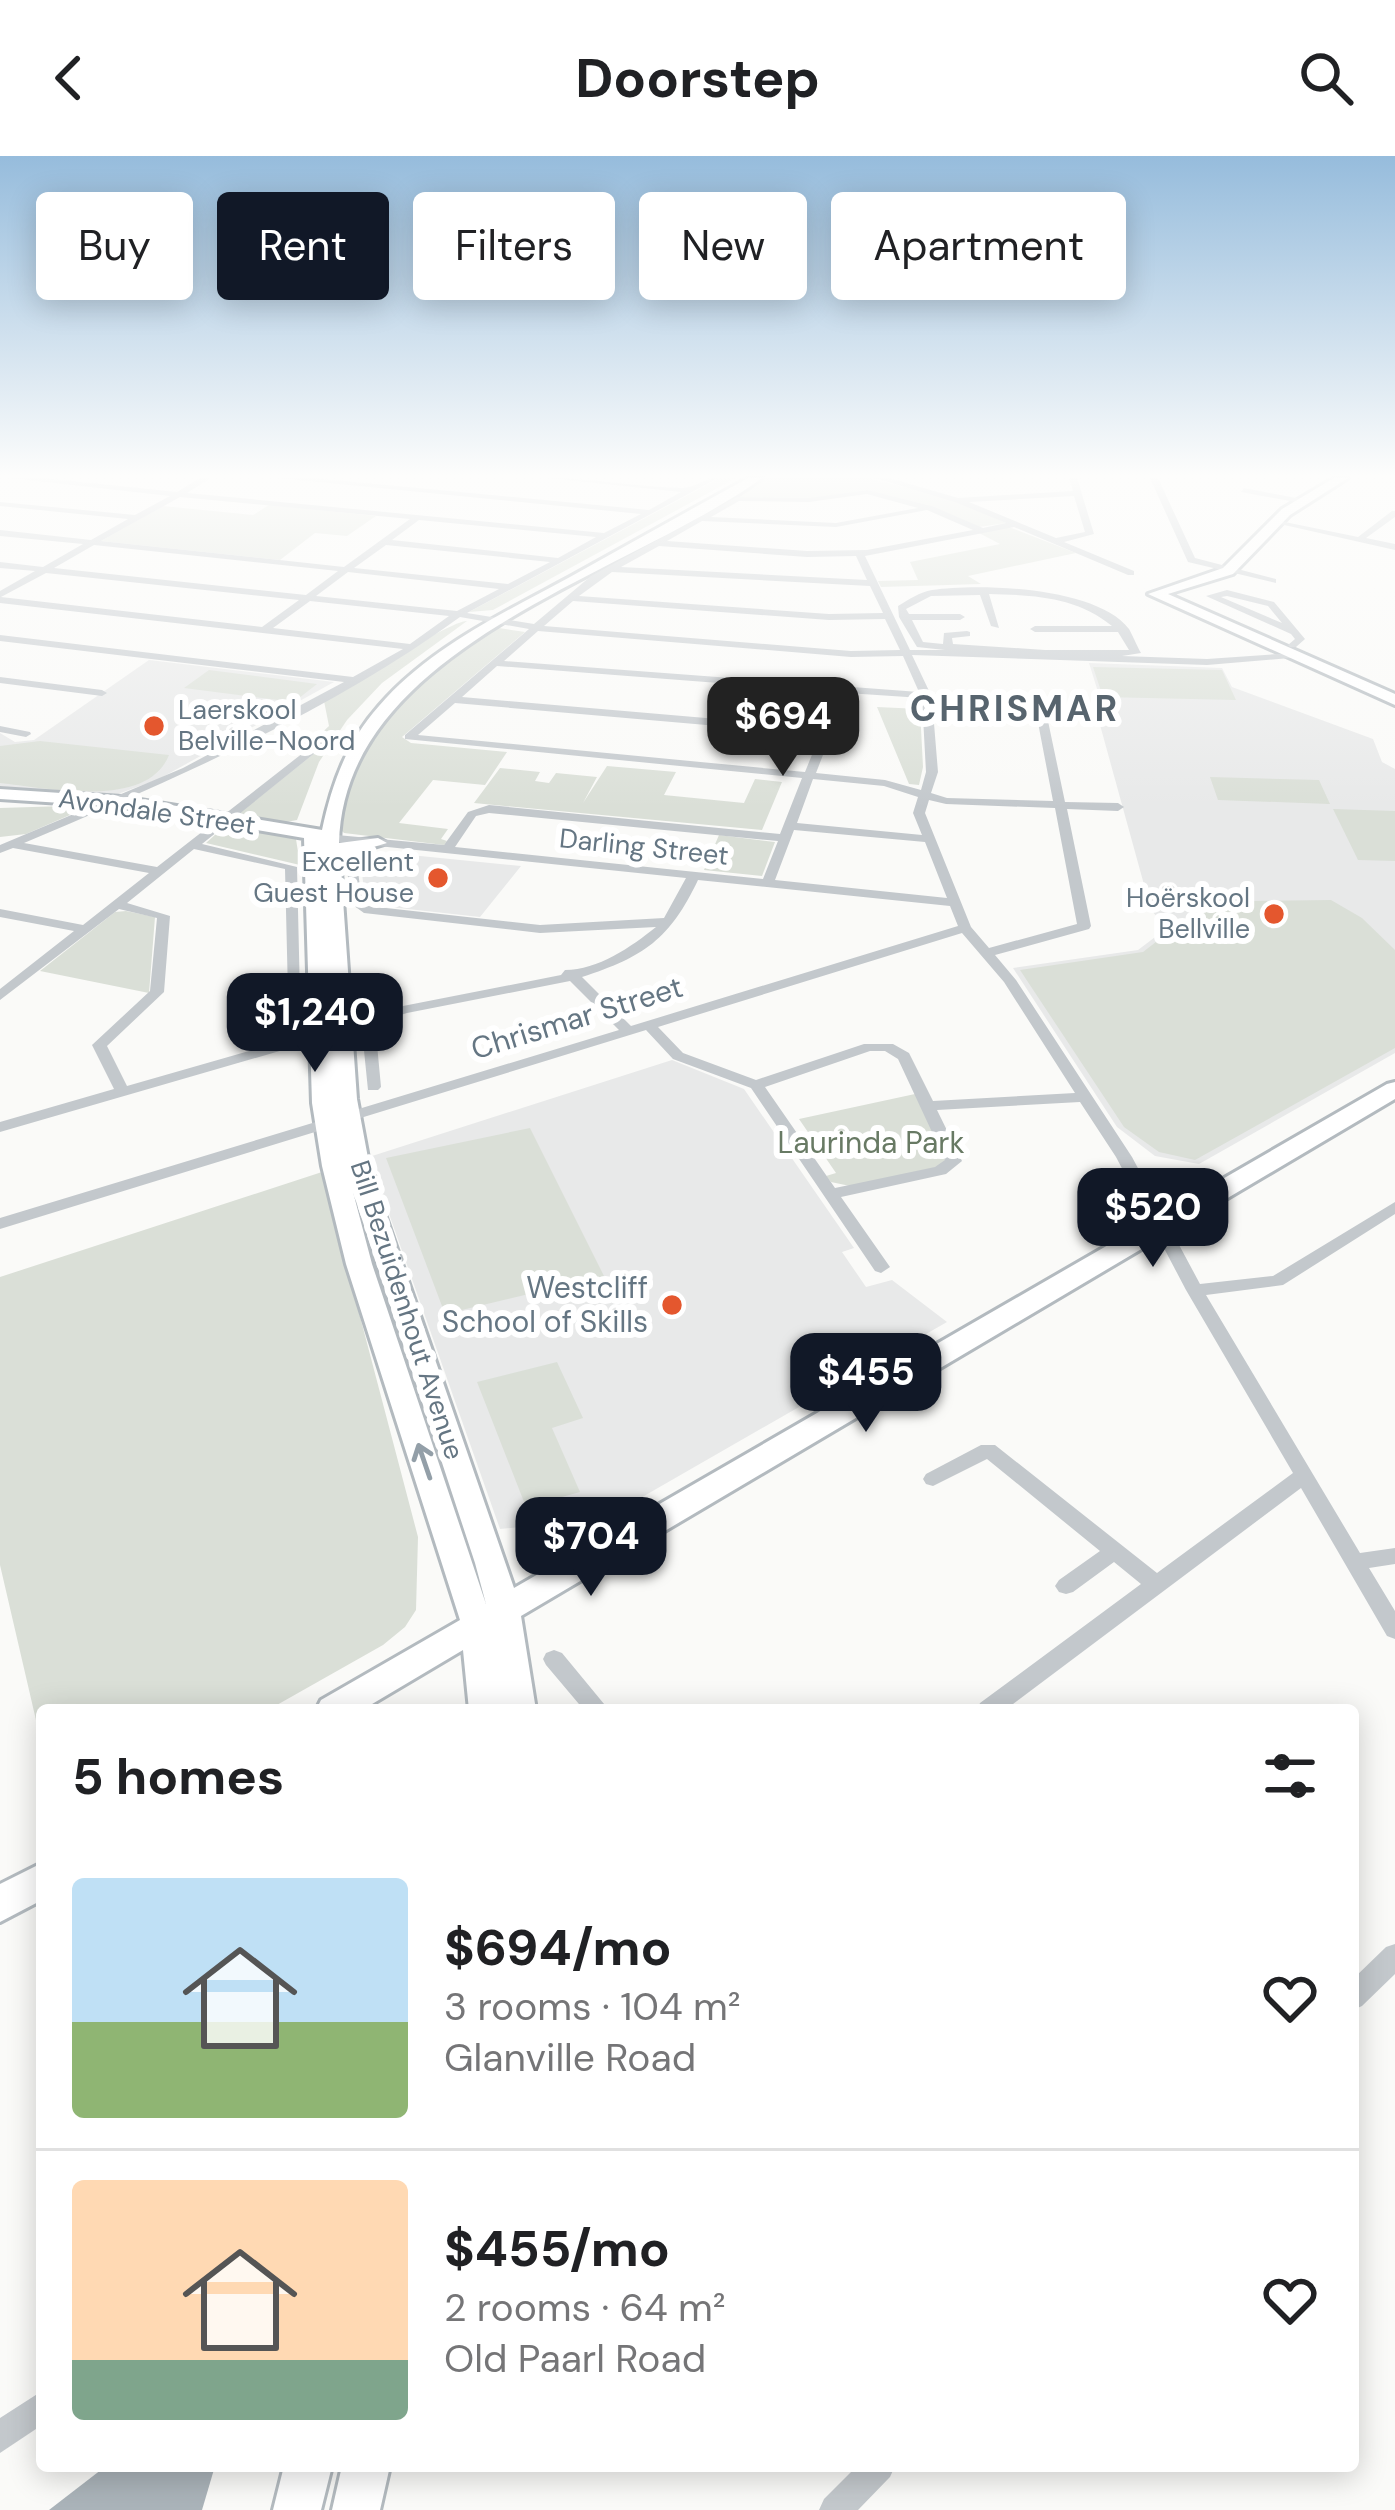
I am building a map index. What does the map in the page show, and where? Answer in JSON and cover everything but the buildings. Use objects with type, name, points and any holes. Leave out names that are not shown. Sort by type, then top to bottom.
[{"type":"main road","name":"Bill Bezuidenhout Avenue","points":[[517,1704],[491,1617],[359,1264],[336,1119],[328,840],[342,772],[378,715],[427,668],[492,620],[549,588]]},
{"type":"main road","name":"Bill Bezuidenhout Avenue","points":[[492,620],[552,588]]},
{"type":"main road","points":[[1176,588],[1155,594],[1293,644],[1395,700]]},
{"type":"main road","name":"Avondale Street","points":[[0,794],[117,802],[328,840]]},
{"type":"main road","points":[[0,806],[117,802]]},
{"type":"main road","points":[[328,840],[345,847],[378,843]]},
{"type":"main road","points":[[343,1704],[1395,1089]]},
{"type":"main road","name":"Bill Bezuidenhout Avenue","points":[[487,1704],[491,1617]]},
{"type":"main road","points":[[0,1904],[36,1883]]},
{"type":"main road","points":[[297,2510],[306,2472]]},
{"type":"main road","points":[[356,2510],[365,2472]]},
{"type":"street","points":[[212,588],[458,614],[535,628],[851,654],[1169,657],[1232,662],[1293,644]]},
{"type":"street","points":[[264,630],[321,588]]},
{"type":"street","points":[[6,847],[188,770],[413,647],[458,614],[508,588]]},
{"type":"street","points":[[585,588],[410,739],[885,783],[955,802],[1118,807]]},
{"type":"street","points":[[875,588],[927,697],[932,772],[919,813],[965,928],[987,952],[1124,1157],[1195,1290],[1395,1630]]},
{"type":"street","points":[[1203,588],[1271,604],[1293,644]]},
{"type":"street","points":[[984,593],[996,626]]},
{"type":"street","points":[[1009,593],[1015,607]]},
{"type":"street","points":[[1215,593],[1211,597],[1293,644]]},
{"type":"street","points":[[1136,651],[1124,629],[1054,594],[922,595],[901,608],[917,644],[1062,654],[1136,651],[1169,657]]},
{"type":"street","points":[[0,598],[413,647]]},
{"type":"street","points":[[571,598],[838,617],[888,616]]},
{"type":"street","points":[[1059,616],[1090,610]]},
{"type":"street","points":[[904,617],[960,617]]},
{"type":"street","points":[[1035,629],[1124,629]]},
{"type":"street","points":[[949,648],[946,636],[967,634]]},
{"type":"street","points":[[0,638],[354,680]]},
{"type":"street","points":[[1062,654],[1059,642],[1094,641]]},
{"type":"street","points":[[495,663],[1040,704],[1084,926],[987,952]]},
{"type":"street","points":[[0,680],[102,693]]},
{"type":"street","points":[[767,884],[842,691]]},
{"type":"street","points":[[451,699],[826,732]]},
{"type":"street","points":[[0,729],[26,734]]},
{"type":"street","points":[[1,995],[321,744]]},
{"type":"street","points":[[446,851],[472,814],[489,809],[928,839]]},
{"type":"street","points":[[328,840],[356,903],[364,909],[540,929],[669,922]]},
{"type":"street","name":"Darling Street","points":[[378,843],[954,903]]},
{"type":"street","points":[[0,1127],[285,1045],[296,1036],[291,867],[191,845]]},
{"type":"street","points":[[6,847],[158,871]]},
{"type":"street","points":[[373,1087],[365,1026],[371,1019],[621,957],[669,922],[693,876]]},
{"type":"street","points":[[116,904],[164,915],[157,992],[99,1045],[123,1092]]},
{"type":"street","points":[[0,913],[84,929]]},
{"type":"street","name":"Chrismar Street","points":[[0,1224],[965,928]]},
{"type":"street","points":[[570,973],[627,1030]]},
{"type":"street","points":[[648,1024],[686,1060],[756,1085],[881,1267]]},
{"type":"street","points":[[756,1085],[881,1046],[904,1056],[954,1154],[950,1167],[831,1194]]},
{"type":"street","points":[[929,1106],[1082,1097]]},
{"type":"street","points":[[1195,1290],[1277,1281],[1393,1210]]},
{"type":"street","points":[[933,1479],[988,1450],[1156,1586]]},
{"type":"street","points":[[996,1704],[1304,1475]]},
{"type":"street","points":[[1066,1586],[1115,1551]]},
{"type":"street","points":[[1355,1562],[1395,1556]]},
{"type":"street","points":[[554,1659],[593,1704]]},
{"type":"street","points":[[1359,1991],[1395,1956]]},
{"type":"street","points":[[0,2437],[36,2410]]},
{"type":"street","points":[[835,2510],[872,2472]]},
{"type":"shaded area","name":"Laerskool Belville-Noord","points":[[149,660],[334,682],[159,779],[118,794],[54,794],[0,786],[0,733],[15,742],[34,740]]},
{"type":"shaded area","name":"Hoërskool Bellville","points":[[1089,663],[1222,668],[1232,687],[1373,739],[1382,762],[1395,769],[1395,1053],[1199,1164],[1155,1156],[1117,1127],[1013,968],[1138,950],[1167,928],[1151,910],[1097,714],[1103,708]]},
{"type":"shaded area","name":"Excellent Guest House","points":[[370,851],[521,866],[480,917],[365,901],[360,854]]},
{"type":"shaded area","name":"Westcliff School of Skills","points":[[672,1060],[744,1089],[854,1248],[842,1252],[866,1287],[892,1280],[947,1322],[604,1519],[500,1529],[369,1157]]},
{"type":"green space","points":[[514,588],[534,588],[493,610],[469,612]]},
{"type":"green space","points":[[467,621],[382,683],[347,720],[319,762],[297,820],[281,823],[237,815],[326,744],[313,741],[329,726],[324,701],[421,642]]},
{"type":"green space","points":[[499,628],[525,632],[402,737],[411,743],[507,752],[485,785],[433,780],[399,823],[448,829],[441,839],[447,841],[444,845],[344,833],[340,829],[350,780],[378,729],[433,669],[476,638]]},
{"type":"green space","points":[[1093,667],[1222,670],[1236,700],[1103,697]]},
{"type":"green space","points":[[209,670],[317,684],[294,702],[184,688]]},
{"type":"green space","points":[[877,707],[920,709],[923,767],[919,785],[909,784]]},
{"type":"green space","points":[[40,741],[169,755],[157,772],[118,789],[68,791],[0,783],[0,746]]},
{"type":"green space","points":[[607,766],[676,772],[664,795],[744,803],[755,779],[782,782],[762,830],[474,803],[500,768],[540,772],[535,781],[549,783],[556,773],[597,777],[583,803]]},
{"type":"green space","points":[[1210,777],[1319,780],[1330,804],[1218,800]]},
{"type":"green space","points":[[76,807],[77,812],[26,834],[0,837],[0,808]]},
{"type":"green space","points":[[1333,809],[1395,811],[1395,861],[1358,860]]},
{"type":"green space","points":[[226,825],[296,839],[300,865],[206,843]]},
{"type":"green space","points":[[719,835],[775,842],[762,876],[704,870]]},
{"type":"green space","points":[[1331,900],[1362,918],[1395,950],[1395,1048],[1195,1160],[1159,1152],[1124,1127],[1020,970],[1143,952],[1192,914],[1247,901]]},
{"type":"green space","points":[[115,912],[155,917],[149,993],[40,971]]},
{"type":"green space","name":"Laurinda Park","points":[[915,1094],[947,1159],[938,1167],[850,1186],[831,1182],[826,1176],[836,1173],[799,1119]]},
{"type":"green space","points":[[530,1128],[604,1276],[445,1314],[386,1158]]},
{"type":"green space","points":[[322,1172],[418,1537],[416,1610],[405,1627],[383,1645],[279,1704],[36,1704],[36,1720],[0,1565],[0,1277]]},
{"type":"green space","points":[[557,1362],[583,1418],[552,1428],[580,1492],[526,1507],[477,1382]]},
{"type":"place","name":"Laerskool Belville-Noord","points":[[154,726]]},
{"type":"place","name":"Excellent Guest House","points":[[438,878]]},
{"type":"place","name":"Hoërskool Bellville","points":[[1274,914]]},
{"type":"place","name":"Westcliff School of Skills","points":[[672,1305]]},
{"type":"district","name":"CHRISMAR","points":[[1015,708]]}]
